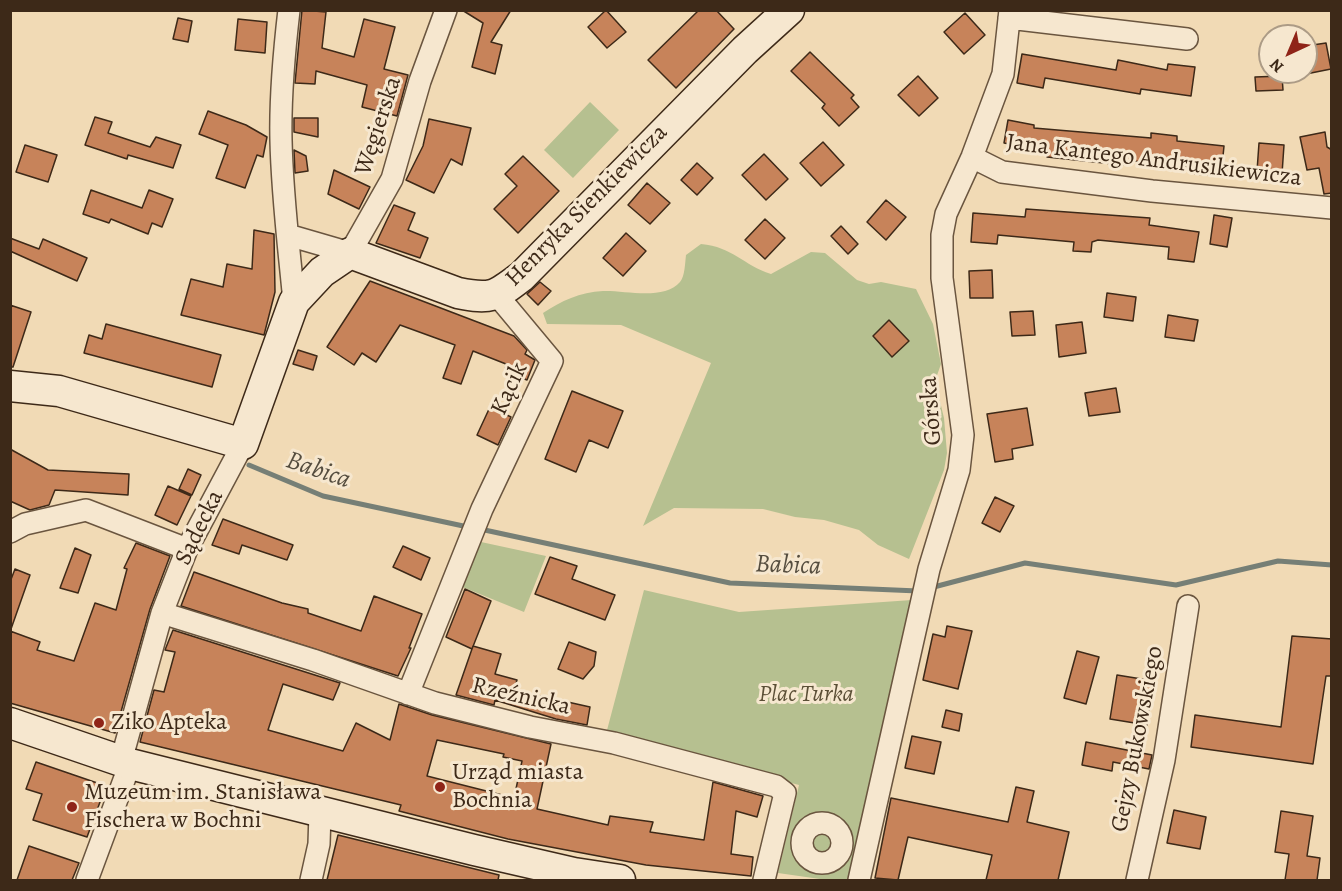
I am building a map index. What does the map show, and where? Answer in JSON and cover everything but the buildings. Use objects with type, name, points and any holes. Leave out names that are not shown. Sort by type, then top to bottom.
[{"type":"street","name":"Sądecka","points":[[289,10],[283,67],[281,139],[294,302]]},
{"type":"street","name":"Węgierska","points":[[350,253],[392,179],[420,81],[446,10]]},
{"type":"street","name":"Henryka Sienkiewicza","points":[[350,253],[458,294],[475,297],[497,295],[522,276],[737,57],[789,10]]},
{"type":"street","points":[[1009,14],[1186,39]]},
{"type":"street","name":"Górska","points":[[859,880],[926,586],[959,470],[963,435],[942,278],[942,235],[946,214],[972,157],[1003,74],[1009,14]]},
{"type":"street","name":"Jana Kantego Andrusikiewicza","points":[[972,157],[1002,172],[1152,191],[1332,208]]},
{"type":"street","points":[[288,235],[350,253]]},
{"type":"street","name":"Sądecka","points":[[87,880],[125,762],[162,613],[187,549],[243,444],[294,302],[322,272],[350,253]]},
{"type":"street","name":"Kącik","points":[[408,694],[479,518],[552,361],[497,295]]},
{"type":"street","points":[[10,386],[59,391],[243,444]]},
{"type":"street","points":[[10,532],[24,524],[86,510],[187,549]]},
{"type":"street","name":"Gejzy Bukowskiego","points":[[1137,880],[1164,760],[1188,606]]},
{"type":"street","name":"Rzeźnicka","points":[[162,613],[408,694],[530,727],[614,743],[670,757],[782,789],[784,799],[764,880]]},
{"type":"street","points":[[10,723],[125,762],[320,813],[606,880]]},
{"type":"street","points":[[311,880],[319,844],[320,813]]},
{"type":"green space","points":[[590,102],[619,130],[573,178],[544,150]]},
{"type":"green space","points":[[701,244],[730,252],[771,274],[811,252],[825,253],[857,280],[869,284],[881,282],[916,289],[933,324],[941,364],[935,381],[944,418],[947,453],[944,470],[909,559],[878,545],[859,530],[824,520],[795,517],[763,509],[674,508],[643,526],[711,363],[621,325],[547,324],[543,313],[564,301],[586,293],[603,291],[654,293],[673,288],[683,276],[686,255]]},
{"type":"green space","points":[[481,542],[546,556],[524,612],[460,586]]},
{"type":"green space","name":"Plac Turka","points":[[644,590],[739,612],[912,600],[849,880],[827,880],[778,873],[799,785],[606,734]]},
{"type":"waterway","name":"Babica","points":[[249,465],[323,496],[468,527]]},
{"type":"waterway","name":"Babica","points":[[480,529],[730,583],[918,591]]},
{"type":"waterway","name":"Babica","points":[[930,588],[1025,563],[1176,585],[1278,561],[1332,565]]},
{"type":"place","name":"Ziko Apteka","points":[[99,723]]},
{"type":"place","name":"Urząd miasta Bochnia","points":[[440,787]]},
{"type":"place","name":"Muzeum im. Stanisława Fischera w Bochni","points":[[72,807]]}]
